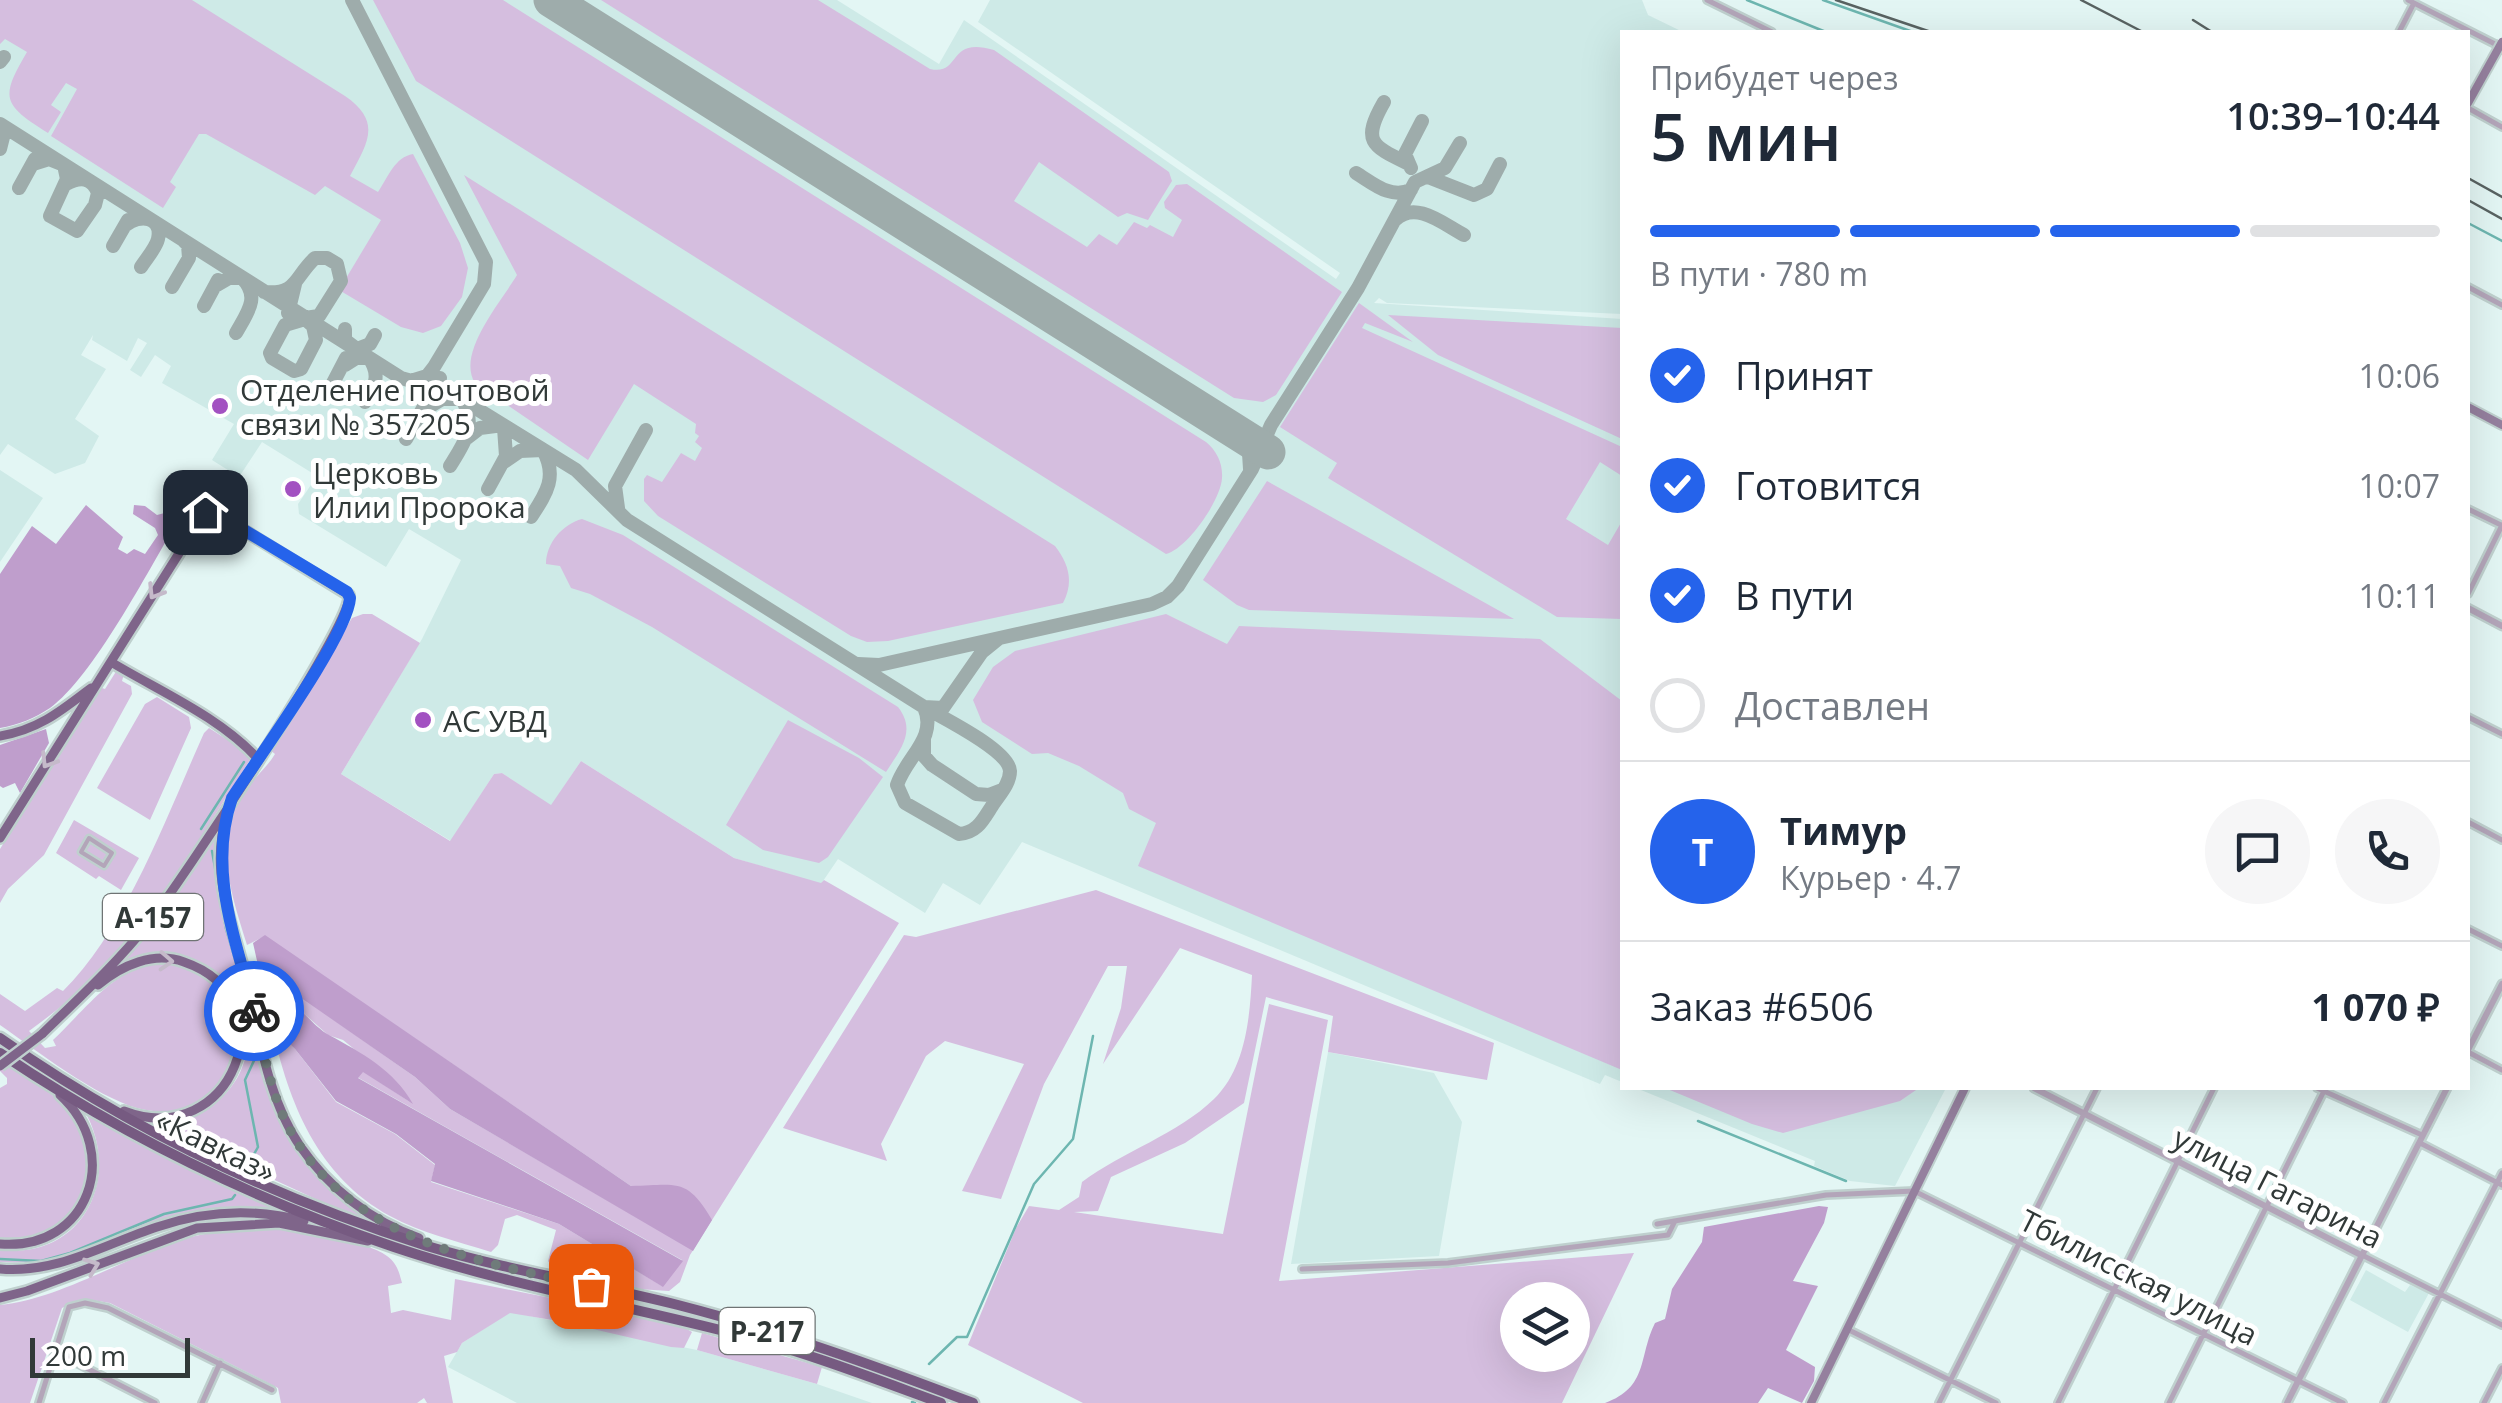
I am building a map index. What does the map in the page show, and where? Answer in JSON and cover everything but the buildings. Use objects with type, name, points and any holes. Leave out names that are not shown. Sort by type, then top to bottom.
[{"type":"highway","name":"Р-217","points":[[0,1038],[75,1087]]},
{"type":"highway","name":"«Кавказ»","points":[[0,1054],[150,1143],[235,1184],[393,1247],[510,1281],[741,1335],[941,1403]]},
{"type":"highway","name":"«Кавказ»","points":[[75,1087],[127,1119],[250,1180],[374,1228],[463,1256],[736,1322],[850,1357],[973,1403]]},
{"type":"highway","points":[[573,1282],[666,1308],[660,1311],[610,1304]]},
{"type":"highway","points":[[736,1322],[694,1312],[690,1315],[694,1320],[741,1335]]},
{"type":"main road","points":[[2470,102],[2502,44]]},
{"type":"main road","points":[[2470,408],[2502,425]]},
{"type":"main road","name":"А-157","points":[[0,838],[208,511],[347,592],[350,605],[330,645],[150,921],[42,1034],[0,1066]]},
{"type":"main road","points":[[111,662],[206,718],[258,759]]},
{"type":"main road","points":[[0,736],[50,720],[97,684]]},
{"type":"main road","points":[[232,798],[222,834],[224,890],[270,1075],[288,1127],[315,1166],[347,1198],[395,1228],[463,1256]]},
{"type":"main road","points":[[54,1022],[116,972],[139,961],[172,958],[203,971],[225,988],[238,1015],[242,1040],[238,1064],[226,1084],[200,1109],[176,1117],[144,1118],[75,1087]]},
{"type":"main road","points":[[0,1244],[27,1243],[55,1232],[77,1213],[90,1187],[94,1168],[88,1137],[75,1110],[50,1087]]},
{"type":"main road","points":[[1811,1403],[1964,1090]]},
{"type":"main road","points":[[0,1269],[29,1269],[66,1262],[156,1227],[231,1212],[280,1215],[393,1247]]},
{"type":"main road","points":[[0,1298],[197,1228],[279,1223],[393,1247]]},
{"type":"street","points":[[1708,0],[1768,30]]},
{"type":"street","points":[[2400,30],[2412,1],[2502,44]]},
{"type":"street","points":[[2470,107],[2502,127]]},
{"type":"street","points":[[2470,288],[2502,305]]},
{"type":"street","points":[[2470,510],[2502,526],[2470,590]]},
{"type":"street","points":[[2470,609],[2502,626]]},
{"type":"street","points":[[2470,718],[2502,734]]},
{"type":"street","points":[[2470,823],[2502,840]]},
{"type":"street","points":[[88,838],[112,853],[104,866],[80,852],[88,838]]},
{"type":"street","points":[[2470,929],[2502,946]]},
{"type":"street","points":[[2470,1047],[2502,984]]},
{"type":"street","points":[[2470,1052],[2502,1070]]},
{"type":"street","name":"улица Гагарина","points":[[2038,1090],[2502,1325]]},
{"type":"street","points":[[1939,1403],[2096,1090]]},
{"type":"street","points":[[2058,1403],[2213,1090]]},
{"type":"street","points":[[2169,1403],[2268,1206],[2320,1090]]},
{"type":"street","points":[[2322,1090],[2500,1184]]},
{"type":"street","points":[[2286,1403],[2446,1090]]},
{"type":"street","points":[[2384,1403],[2500,1184],[2502,1173]]},
{"type":"street","points":[[1657,1224],[1826,1195],[1914,1191]]},
{"type":"street","name":"Тбилисская улица","points":[[1914,1191],[2343,1403]]},
{"type":"street","points":[[1302,1270],[1448,1262],[1668,1235],[1674,1221]]},
{"type":"street","points":[[39,1403],[68,1308],[85,1303],[108,1308],[272,1390]]},
{"type":"street","points":[[1847,1329],[1996,1403]]},
{"type":"street","points":[[55,1352],[155,1403]]},
{"type":"street","points":[[202,1403],[220,1363]]},
{"type":"street","points":[[2484,1403],[2502,1368]]},
{"type":"shaded area","points":[[0,0],[837,0],[939,64],[964,20],[1336,279],[1340,273],[978,22],[990,0],[1642,0],[1648,15],[1679,30],[1620,30],[1620,314],[1387,303],[1379,298],[1374,303],[1620,319],[1620,1081],[1605,1075],[1600,1084],[1022,842],[980,905],[943,883],[925,913],[838,859],[821,884],[734,858],[581,761],[551,806],[502,773],[494,774],[451,841],[341,774],[422,639],[461,560],[409,529],[386,567],[299,514],[298,504],[317,476],[262,442],[239,477],[212,460],[234,424],[162,383],[171,366],[155,355],[141,377],[130,370],[147,343],[138,338],[127,361],[92,340],[93,335],[81,355],[106,369],[75,419],[99,436],[85,463],[55,474],[8,444],[0,455]]},
{"type":"shaded area","points":[[0,0],[192,0],[345,96],[368,124],[366,143],[350,176],[378,192],[397,163],[413,154],[460,243],[468,268],[462,297],[441,326],[423,333],[401,327],[339,290],[381,220],[325,186],[315,195],[206,134],[199,134],[170,182],[176,187],[163,208],[51,136],[77,89],[66,83],[51,105],[61,112],[48,133],[14,107],[10,99],[12,80],[27,52],[5,39],[0,44]]},
{"type":"shaded area","points":[[373,0],[503,0],[1206,442],[1218,458],[1222,473],[1209,510],[1193,534],[1166,554],[416,81]]},
{"type":"shaded area","points":[[601,0],[818,0],[930,69],[947,67],[968,48],[994,50],[1169,172],[1172,181],[1148,220],[1127,213],[1118,217],[1039,162],[1014,201],[1087,247],[1099,234],[1117,245],[1134,222],[1173,237],[1182,220],[1165,208],[1164,202],[1176,185],[1187,184],[1342,292],[1276,395],[1263,402],[1234,398]]},
{"type":"shaded area","points":[[464,175],[1055,546],[1068,573],[1063,603],[888,641],[867,642],[851,636],[658,516],[644,501],[644,479],[647,475],[662,482],[681,453],[695,461],[702,448],[695,442],[699,436],[695,433],[696,424],[634,384],[588,460],[475,383],[471,357],[476,343],[517,275]]},
{"type":"shaded area","points":[[1359,303],[1413,342],[1365,323],[1362,328],[1620,446],[1620,475],[1600,462],[1566,519],[1608,545],[1620,524],[1620,619],[1557,617],[1328,478],[1337,463],[1280,427]]},
{"type":"shaded area","points":[[1388,315],[1620,328],[1620,438],[1438,355]]},
{"type":"shaded area","points":[[0,470],[43,498],[0,562]]},
{"type":"shaded area","points":[[1267,481],[1514,619],[1249,610],[1237,605],[1203,580]]},
{"type":"shaded area","points":[[86,505],[123,537],[118,549],[127,554],[134,549],[145,554],[158,535],[155,528],[133,514],[134,505],[145,506],[157,515],[172,511],[177,522],[119,622],[67,693],[38,715],[0,728],[0,574],[32,526],[56,544]]},
{"type":"shaded area","points":[[582,519],[623,535],[898,707],[906,732],[886,772],[652,627],[571,588],[560,566],[546,564],[547,556],[557,536]]},
{"type":"shaded area","points":[[372,614],[420,643],[341,774],[450,841],[494,774],[502,773],[551,805],[581,761],[734,858],[821,883],[824,880],[899,923],[690,1255],[680,1282],[669,1291],[638,1289],[555,1271],[548,1261],[556,1230],[517,1215],[505,1219],[498,1245],[491,1252],[402,1222],[365,1200],[343,1180],[325,1159],[298,1110],[272,1027],[295,1049],[336,1102],[395,1134],[435,1165],[431,1182],[559,1224],[662,1286],[682,1260],[357,1077],[363,1071],[410,1102],[364,1057],[343,1040],[328,1035],[299,1009],[297,994],[415,1077],[450,1109],[693,1250],[631,1186],[265,936],[247,945],[227,862],[230,821],[238,801],[275,754],[270,750],[352,618]]},
{"type":"shaded area","points":[[1166,614],[1227,644],[1239,626],[1540,639],[1620,699],[1620,1069],[1138,866],[1156,823],[1129,809],[1123,793],[1079,766],[1048,753],[1032,754],[982,722],[973,700],[993,667],[1015,651]]},
{"type":"shaded area","points":[[117,670],[124,674],[122,681],[131,686],[132,694],[44,855],[8,889],[0,903],[0,849],[99,687],[105,689]]},
{"type":"shaded area","points":[[157,697],[189,717],[191,728],[150,820],[97,788],[145,704]]},
{"type":"shaded area","points":[[788,720],[859,758],[883,777],[828,857],[819,863],[763,850],[726,825]]},
{"type":"shaded area","points":[[209,728],[248,753],[250,760],[132,937],[83,988],[29,1031],[45,1048],[56,1046],[53,1040],[94,999],[141,967],[174,964],[205,978],[225,1000],[235,1024],[236,1048],[228,1071],[213,1091],[192,1105],[167,1111],[137,1108],[85,1083],[0,1025],[0,994],[25,1011],[57,988],[63,991],[85,966],[125,904]]},
{"type":"shaded area","points":[[46,729],[49,743],[20,793],[15,783],[0,786],[0,745]]},
{"type":"shaded area","points":[[74,820],[139,858],[121,890],[56,853]]},
{"type":"shaded area","points":[[218,827],[218,873],[289,1135],[378,1224],[145,1120],[187,1116],[218,1100],[238,1076],[247,1047],[245,1016],[232,988],[208,966],[166,953],[115,965]]},
{"type":"shaded area","points":[[1096,890],[1494,1043],[1487,1080],[1328,1052],[1333,1016],[1266,997],[1244,1103],[1185,1143],[1111,1177],[1098,1211],[1074,1212],[1223,1234],[1269,1004],[1328,1020],[1279,1281],[1634,1253],[1590,1345],[1590,1282],[1500,1282],[1500,1372],[1577,1372],[1562,1403],[1083,1403],[968,1345],[1016,1228],[1029,1206],[1059,1210],[1079,1197],[1082,1182],[1184,1123],[1225,1086],[1244,1041],[1252,975],[1180,948],[1103,1064],[1121,1008],[1127,966],[1108,966],[1044,1084],[1001,1199],[962,1191],[1024,1064],[945,1041],[926,1056],[881,1144],[887,1161],[783,1128],[904,935],[916,937]]},
{"type":"shaded area","points":[[265,935],[631,1186],[670,1185],[688,1190],[712,1220],[693,1251],[450,1109],[415,1077],[297,995],[299,1009],[313,1023],[387,1072],[413,1104],[363,1072],[358,1078],[683,1261],[663,1287],[559,1224],[431,1181],[435,1164],[396,1134],[336,1101],[295,1049],[272,1027],[253,943]]},
{"type":"shaded area","points":[[1328,1052],[1434,1073],[1462,1122],[1439,1256],[1291,1264]]},
{"type":"shaded area","points":[[0,1061],[43,1088],[72,1113],[88,1149],[86,1184],[73,1212],[49,1230],[18,1238],[0,1238],[0,1088],[7,1084],[7,1078],[0,1071]]},
{"type":"shaded area","points":[[1641,1090],[1945,1090],[1895,1186],[1850,1181],[1814,1166],[1815,1161]]},
{"type":"shaded area","points":[[1670,1090],[1916,1090],[1900,1101],[1783,1133]]},
{"type":"shaded area","points":[[84,1110],[286,1211],[205,1211],[147,1225],[52,1259],[0,1262],[0,1250],[29,1250],[54,1242],[73,1228],[88,1209],[99,1162],[95,1136]]},
{"type":"shaded area","points":[[1828,1207],[1824,1223],[1793,1281],[1818,1286],[1786,1350],[1815,1367],[1814,1381],[1802,1403],[1768,1388],[1758,1403],[1605,1403],[1629,1389],[1636,1380],[1655,1323],[1665,1319],[1672,1289],[1702,1242],[1704,1227]]},
{"type":"shaded area","points":[[270,1228],[348,1241],[387,1256],[402,1283],[388,1286],[391,1313],[403,1310],[451,1320],[455,1279],[551,1298],[560,1312],[552,1320],[510,1313],[462,1343],[457,1352],[444,1356],[453,1403],[427,1403],[424,1398],[417,1403],[281,1403],[278,1388],[110,1303],[80,1301],[62,1308],[30,1403],[0,1403],[0,1305],[44,1295],[188,1238]]},
{"type":"shaded area","points":[[2366,1270],[2405,1292],[2410,1285],[2429,1293],[2408,1332],[2350,1300]]},
{"type":"shaded area","points":[[574,1303],[676,1323],[692,1332],[684,1348],[571,1324],[564,1319],[568,1306]]},
{"type":"shaded area","points":[[510,1312],[697,1350],[872,1403],[517,1403],[448,1367],[462,1343]]},
{"type":"shaded area","points":[[702,1333],[822,1367],[817,1384],[697,1350]]},
{"type":"waterway","points":[[1747,0],[1821,30]]},
{"type":"waterway","points":[[1823,0],[1907,30]]},
{"type":"waterway","points":[[2470,224],[2502,241]]},
{"type":"waterway","points":[[201,829],[244,762]]},
{"type":"waterway","points":[[212,851],[226,929],[243,986]]},
{"type":"waterway","points":[[929,1364],[957,1337],[967,1337],[1034,1184],[1073,1139],[1093,1036]]},
{"type":"waterway","points":[[248,1165],[258,1147],[245,1080],[258,1052]]},
{"type":"waterway","points":[[1698,1121],[1846,1181]]},
{"type":"waterway","points":[[0,1259],[41,1261],[164,1214],[232,1199],[235,1195]]},
{"type":"taxiway","points":[[352,0],[486,262],[484,284],[434,367],[427,376],[414,380]]},
{"type":"taxiway","points":[[0,62],[4,57]]},
{"type":"taxiway","points":[[1384,102],[1373,126],[1374,141],[1409,164]]},
{"type":"taxiway","points":[[1411,168],[1405,154],[1422,121]]},
{"type":"taxiway","points":[[0,124],[401,378],[448,391],[576,470],[627,520],[924,707],[987,744],[1007,763],[1008,780],[979,825],[959,834],[905,803],[897,785],[924,738],[924,707],[943,708],[982,652],[998,639]]},
{"type":"taxiway","points":[[0,126],[4,133],[0,149]]},
{"type":"taxiway","points":[[858,664],[879,665],[1152,604],[1167,597],[1178,586],[1252,469],[1271,425],[1358,288],[1415,182],[1445,168],[1460,143]]},
{"type":"taxiway","points":[[19,188],[35,159]]},
{"type":"taxiway","points":[[33,164],[49,159],[64,165],[67,179],[50,216],[77,231],[95,205],[98,193],[85,180],[66,184]]},
{"type":"taxiway","points":[[1428,177],[1474,195],[1487,189],[1500,164]]},
{"type":"taxiway","points":[[1356,173],[1389,191],[1411,190]]},
{"type":"taxiway","points":[[1395,220],[1403,214],[1421,213],[1464,235]]},
{"type":"taxiway","points":[[126,225],[149,219],[159,231],[157,242],[141,267]]},
{"type":"taxiway","points":[[113,246],[128,220]]},
{"type":"taxiway","points":[[172,287],[189,258],[184,241]]},
{"type":"taxiway","points":[[264,292],[290,288],[315,258],[327,258],[337,264]]},
{"type":"taxiway","points":[[305,318],[319,316],[341,281],[337,264]]},
{"type":"taxiway","points":[[217,285],[229,278],[242,278],[251,292],[248,312],[236,333]]},
{"type":"taxiway","points":[[204,306],[218,280]]},
{"type":"taxiway","points":[[288,313],[295,284]]},
{"type":"taxiway","points":[[305,319],[313,326],[316,340],[301,369],[294,371],[270,353],[285,325],[305,319]]},
{"type":"taxiway","points":[[345,329],[345,340],[357,349],[370,344],[375,335]]},
{"type":"taxiway","points":[[333,383],[346,358]]},
{"type":"taxiway","points":[[345,365],[356,358],[369,358],[373,364],[375,380],[365,402]]},
{"type":"taxiway","points":[[440,378],[424,410],[442,399],[462,399],[469,417],[464,441],[450,466]]},
{"type":"taxiway","points":[[406,439],[426,403]]},
{"type":"taxiway","points":[[467,438],[480,428],[503,425],[506,456],[488,489]]},
{"type":"taxiway","points":[[618,508],[615,486],[646,430]]},
{"type":"taxiway","points":[[1237,432],[1249,453],[1250,469]]},
{"type":"taxiway","points":[[504,462],[520,451],[543,450],[550,477],[531,517]]},
{"type":"taxiway","points":[[924,739],[924,756],[932,765],[976,794],[1002,790]]},
{"type":"runway","points":[[551,0],[1268,452]]},
{"type":"railway","points":[[1836,0],[1925,30]]},
{"type":"railway","points":[[2081,0],[2139,30]]},
{"type":"railway","points":[[2193,20],[2209,30]]},
{"type":"railway","points":[[2470,179],[2502,197]]},
{"type":"railway","points":[[2470,201],[2502,219]]},
{"type":"way so far","points":[[254,1011],[278,1104],[288,1127],[315,1166],[347,1198],[386,1224],[463,1256],[591,1286]]},
{"type":"place","name":"Отделение почтовой связи № 357205","points":[[220,406]]},
{"type":"place","name":"Церковь Илии Пророка","points":[[293,489]]},
{"type":"place","name":"АС УВД","points":[[423,720]]},
{"type":"route","points":[[205,512],[211,510],[347,592],[350,598],[330,645],[232,798],[225,819],[221,874],[254,1011]]}]
